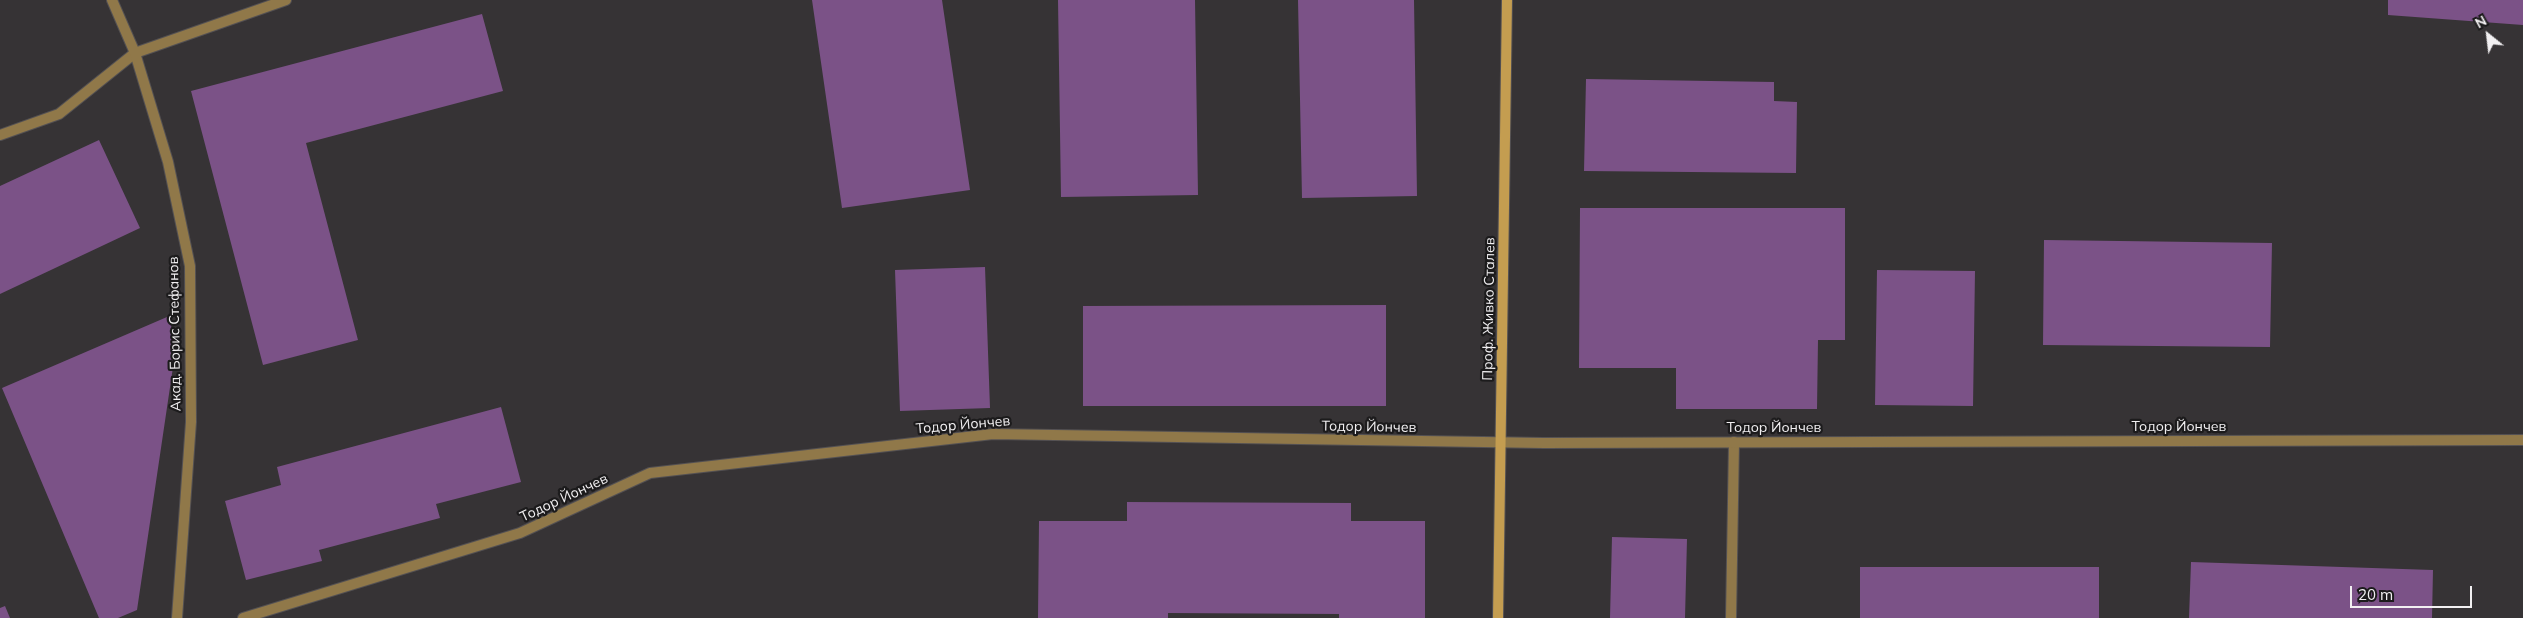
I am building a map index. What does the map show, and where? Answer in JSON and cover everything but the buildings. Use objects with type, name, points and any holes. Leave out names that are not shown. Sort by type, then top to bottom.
[{"type":"street","name":"Акад. Борис Стефанов","points":[[112,0],[135,53],[168,162],[190,266],[191,422],[177,618]]},
{"type":"street","points":[[0,135],[59,114],[135,53],[286,0]]},
{"type":"street","name":"Проф. Живко Сталев","points":[[1498,618],[1507,0]]},
{"type":"street","name":"Тодор Йончев","points":[[243,618],[520,534],[650,473],[993,434],[1500,442],[2523,440]]},
{"type":"street","points":[[1731,618],[1734,442]]}]
